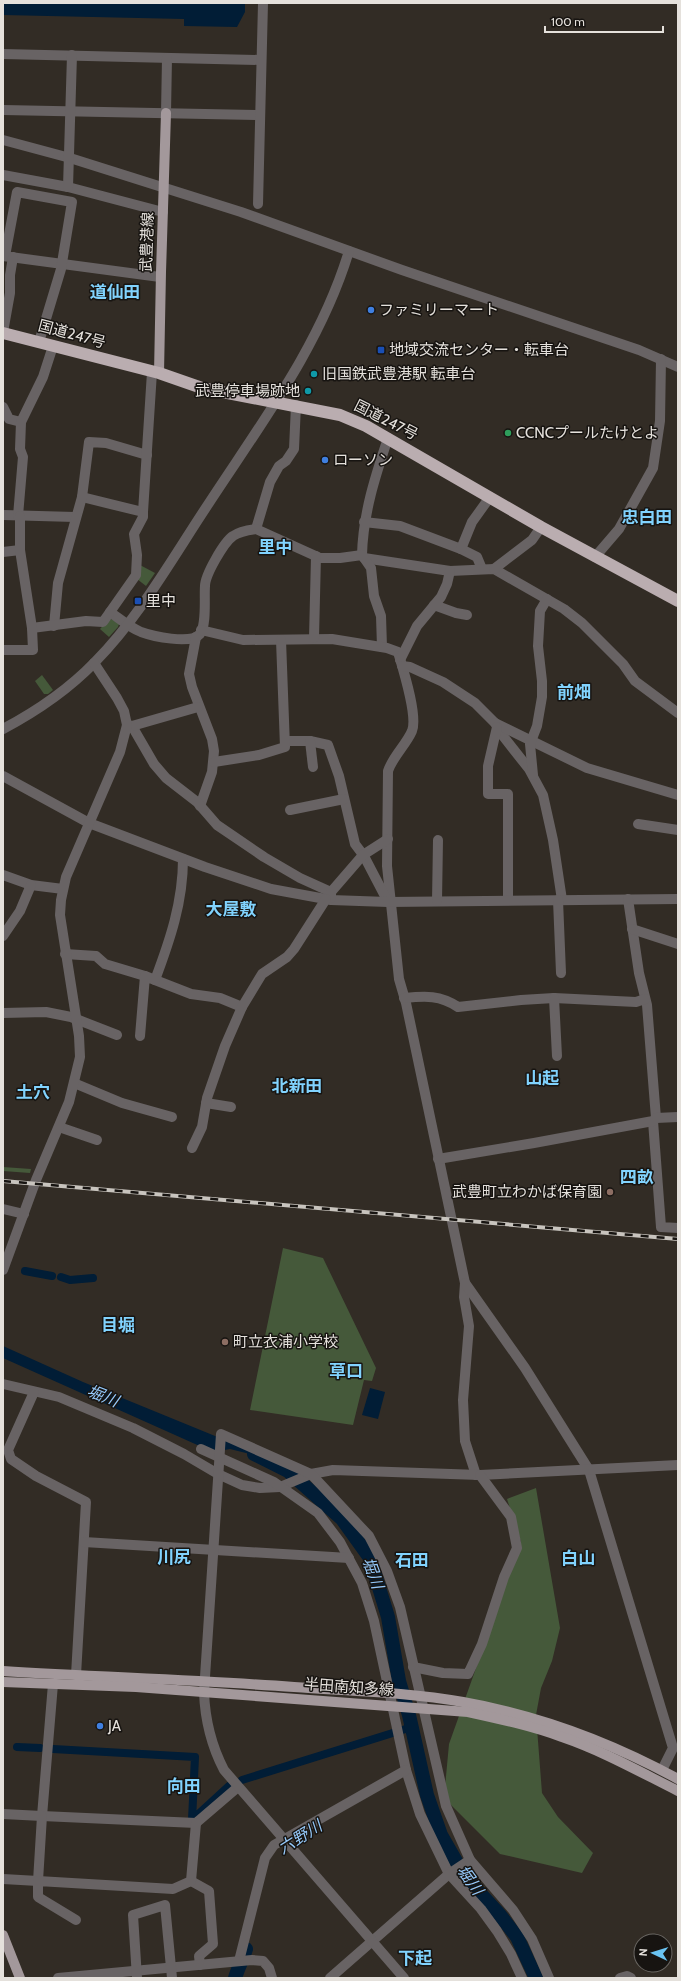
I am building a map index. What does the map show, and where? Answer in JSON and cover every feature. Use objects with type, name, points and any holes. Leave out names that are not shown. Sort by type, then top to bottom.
[{"type":"highway","name":"国道247号","points":[[3,333],[156,372],[202,388],[296,405],[340,415],[366,426],[388,438],[541,527],[678,601]]},
{"type":"main road","name":"武豊港線","points":[[156,372],[166,113]]},
{"type":"main road","name":"半田南知多線","points":[[3,1671],[205,1681],[421,1696],[482,1706],[532,1719],[590,1739],[662,1770],[678,1779]]},
{"type":"main road","name":"半田南知多線","points":[[3,1682],[136,1687],[393,1709],[424,1708],[468,1712],[541,1730],[609,1756],[678,1792]]},
{"type":"main road","points":[[3,1935],[20,1978]]},
{"type":"street","points":[[258,204],[263,3]]},
{"type":"street","points":[[3,54],[261,60]]},
{"type":"street","points":[[68,187],[72,55]]},
{"type":"street","points":[[166,113],[167,58]]},
{"type":"street","points":[[3,110],[260,115]]},
{"type":"street","points":[[3,140],[70,158],[241,212],[660,359],[678,367]]},
{"type":"street","points":[[3,175],[68,187],[163,212]]},
{"type":"street","points":[[3,333],[10,293],[10,276],[7,256],[16,192],[72,202],[62,263],[39,342]]},
{"type":"street","points":[[3,729],[34,712],[57,696],[94,663],[128,625],[276,402],[323,319],[344,269],[349,251]]},
{"type":"street","points":[[7,256],[160,277]]},
{"type":"street","points":[[3,650],[33,650],[32,628],[20,550],[19,516],[23,457],[20,449],[21,422],[43,377],[52,346]]},
{"type":"street","points":[[595,557],[619,529],[653,468],[660,421],[660,359]]},
{"type":"street","points":[[32,628],[86,621],[103,622],[136,575],[137,555],[134,534],[143,512],[147,455],[156,372]]},
{"type":"street","points":[[256,529],[270,482],[279,466],[286,461],[294,449],[296,405]]},
{"type":"street","points":[[3,406],[9,419],[21,422]]},
{"type":"street","points":[[382,647],[381,616],[374,596],[371,568],[363,556],[364,522],[375,478],[388,438]]},
{"type":"street","points":[[54,626],[58,583],[75,517],[82,497],[89,442],[106,443],[147,455]]},
{"type":"street","points":[[82,497],[143,512]]},
{"type":"street","points":[[461,549],[472,522],[490,497]]},
{"type":"street","points":[[3,515],[75,517]]},
{"type":"street","points":[[364,522],[400,526],[461,549],[477,557],[482,569]]},
{"type":"street","points":[[494,569],[532,540],[541,527]]},
{"type":"street","points":[[200,806],[207,790],[214,762],[212,739],[198,707],[190,674],[206,607],[204,584],[218,556],[233,536],[246,530],[256,529],[320,558],[363,556],[450,571],[494,569],[564,609],[582,623],[622,664],[635,681],[678,713]]},
{"type":"street","points":[[3,552],[20,550]]},
{"type":"street","points":[[314,638],[316,556]]},
{"type":"street","points":[[401,663],[418,626],[441,597],[447,584],[450,571]]},
{"type":"street","points":[[533,778],[531,741],[537,726],[542,697],[542,681],[538,646],[540,611],[547,599]]},
{"type":"street","points":[[434,605],[456,613],[467,615]]},
{"type":"street","points":[[110,612],[141,632],[170,639],[182,640],[199,634],[244,640],[314,638],[382,647],[398,652],[412,704],[413,727],[388,771],[387,866],[389,902],[398,974],[465,1283],[464,1297],[469,1326],[463,1400],[465,1441],[478,1475],[511,1517],[517,1548],[504,1578],[482,1644],[468,1674],[443,1673],[413,1667]]},
{"type":"street","points":[[214,762],[259,755],[285,747],[281,640]]},
{"type":"street","points":[[94,663],[117,698],[130,726],[154,764],[166,778],[200,806],[217,825],[240,842],[329,897]]},
{"type":"street","points":[[401,663],[456,689],[475,703],[496,725],[529,770],[543,795],[553,840],[560,900],[561,973]]},
{"type":"street","points":[[130,726],[198,707]]},
{"type":"street","points":[[496,725],[587,768],[678,795]]},
{"type":"street","points":[[496,725],[488,766],[488,794],[508,794],[508,900]]},
{"type":"street","points":[[3,1270],[36,1180],[69,1102],[80,1057],[60,916],[63,889],[130,726]]},
{"type":"street","points":[[285,741],[310,741],[328,745],[339,776],[355,844],[363,854],[389,902]]},
{"type":"street","points":[[310,741],[313,767]]},
{"type":"street","points":[[3,776],[89,823],[249,883],[271,889],[329,897],[389,902],[678,899]]},
{"type":"street","points":[[290,810],[344,799]]},
{"type":"street","points":[[638,824],[678,830]]},
{"type":"street","points":[[192,1148],[202,1127],[206,1103],[225,1046],[242,1006],[262,974],[287,957],[294,949],[329,897],[363,854],[388,839]]},
{"type":"street","points":[[437,901],[441,847]]},
{"type":"street","points":[[155,980],[170,939],[180,900],[183,859]]},
{"type":"street","points":[[4,877],[31,885],[63,889]]},
{"type":"street","points":[[3,936],[20,911],[31,885]]},
{"type":"street","points":[[628,899],[645,999],[655,1119],[661,1227],[678,1228]]},
{"type":"street","points":[[632,929],[678,944]]},
{"type":"street","points":[[65,954],[96,956],[105,964],[145,976],[191,994],[220,998],[242,1006]]},
{"type":"street","points":[[140,1036],[145,976]]},
{"type":"street","points":[[404,998],[421,996],[442,998],[446,999],[458,1008],[520,1000],[554,998],[628,1002],[645,999]]},
{"type":"street","points":[[554,998],[557,1056]]},
{"type":"street","points":[[3,1013],[46,1012],[75,1018],[117,1035]]},
{"type":"street","points":[[74,1083],[122,1103],[172,1117]]},
{"type":"street","points":[[206,1103],[231,1107]]},
{"type":"street","points":[[438,1159],[534,1143],[655,1119],[678,1117]]},
{"type":"street","points":[[59,1127],[97,1140]]},
{"type":"street","points":[[3,1209],[24,1214]]},
{"type":"street","points":[[465,1283],[525,1368],[589,1470],[673,1748],[662,1770]]},
{"type":"street","points":[[3,1384],[59,1397],[133,1428],[234,1482],[251,1487],[280,1487],[311,1474],[343,1470],[478,1475],[678,1465]]},
{"type":"street","points":[[34,1392],[8,1450],[11,1459],[36,1476],[86,1502],[76,1675]]},
{"type":"street","points":[[404,1978],[224,1770],[213,1746],[207,1722],[204,1692],[221,1434],[311,1474],[369,1536],[390,1578],[400,1607],[446,1806],[470,1860],[513,1910],[532,1939],[549,1978]]},
{"type":"street","points":[[201,1449],[220,1459],[274,1482],[318,1513],[340,1542],[362,1583],[374,1621],[406,1770],[416,1802],[449,1874],[481,1910],[497,1932],[511,1954],[522,1978]]},
{"type":"street","points":[[84,1542],[349,1558]]},
{"type":"street","points":[[53,1684],[42,1816],[38,1896],[76,1920]]},
{"type":"street","points":[[240,1961],[265,1858],[274,1845],[285,1841],[406,1770]]},
{"type":"street","points":[[3,1814],[196,1823],[238,1787]]},
{"type":"street","points":[[191,1881],[196,1823]]},
{"type":"street","points":[[330,1978],[449,1874],[470,1860]]},
{"type":"street","points":[[3,1879],[173,1889],[191,1881]]},
{"type":"street","points":[[191,1881],[209,1891],[213,1944],[199,1956],[200,1965]]},
{"type":"street","points":[[137,1974],[133,1915],[165,1905],[172,1978]]},
{"type":"street","points":[[58,1978],[137,1974],[170,1968],[252,1960],[263,1962],[269,1968],[272,1978]]},
{"type":"street","points":[[620,1978],[627,1976],[631,1978]]},
{"type":"green space","points":[[140,565],[155,573],[146,586],[137,579]]},
{"type":"green space","points":[[112,619],[119,624],[109,637],[100,629],[108,620]]},
{"type":"green space","points":[[42,675],[53,690],[48,694],[44,694],[35,681]]},
{"type":"green space","points":[[3,1167],[31,1169],[30,1173],[3,1171]]},
{"type":"green space","points":[[283,1248],[323,1258],[376,1368],[372,1381],[364,1380],[353,1425],[250,1410]]},
{"type":"green space","points":[[536,1488],[560,1628],[552,1661],[541,1688],[536,1715],[542,1793],[558,1817],[593,1853],[582,1873],[500,1854],[444,1798],[449,1744],[521,1542],[507,1499]]},
{"type":"water","points":[[3,3],[245,3],[245,12],[237,27],[184,26],[184,19],[3,15]]},
{"type":"water","points":[[3,1346],[83,1382],[274,1460],[230,1449],[213,1452],[3,1358]]},
{"type":"water","points":[[370,1388],[385,1392],[378,1419],[362,1415]]},
{"type":"waterway","points":[[25,1271],[52,1276]]},
{"type":"waterway","points":[[61,1277],[70,1280],[93,1278]]},
{"type":"waterway","name":"堀川","points":[[254,1454],[288,1471],[342,1519],[370,1558],[388,1617],[399,1681],[409,1715],[427,1795],[441,1835],[465,1877],[500,1915],[517,1937],[536,1978]]},
{"type":"waterway","points":[[242,1780],[412,1727]]},
{"type":"waterway","points":[[17,1747],[40,1748]]},
{"type":"waterway","points":[[53,1749],[195,1757],[192,1820],[229,1786]]},
{"type":"waterway","name":"六野川","points":[[235,1978],[246,1949]]},
{"type":"railway","points":[[3,1181],[678,1239]]},
{"type":"place","name":"ファミリーマート","points":[[371,310]]},
{"type":"place","name":"地域交流センター・転車台","points":[[381,350]]},
{"type":"place","name":"旧国鉄武豊港駅 転車台","points":[[314,374]]},
{"type":"place","name":"武豊停車場跡地","points":[[308,391]]},
{"type":"place","name":"CCNCプールたけとよ","points":[[508,433]]},
{"type":"place","name":"ローソン","points":[[325,460]]},
{"type":"place","name":"里中","points":[[138,601]]},
{"type":"place","name":"武豊町立わかば保育園","points":[[610,1192]]},
{"type":"place","name":"町立衣浦小学校","points":[[225,1342]]},
{"type":"place","name":"JA","points":[[100,1726]]},
{"type":"district","name":"道仙田","points":[[115,292]]},
{"type":"district","name":"忠白田","points":[[647,517]]},
{"type":"district","name":"里中","points":[[275,547]]},
{"type":"district","name":"前畑","points":[[574,692]]},
{"type":"district","name":"大屋敷","points":[[231,909]]},
{"type":"district","name":"山起","points":[[542,1078]]},
{"type":"district","name":"北新田","points":[[297,1086]]},
{"type":"district","name":"土穴","points":[[33,1092]]},
{"type":"district","name":"四畝","points":[[637,1177]]},
{"type":"district","name":"目堀","points":[[118,1325]]},
{"type":"district","name":"草口","points":[[346,1371]]},
{"type":"district","name":"川尻","points":[[174,1557]]},
{"type":"district","name":"白山","points":[[578,1558]]},
{"type":"district","name":"石田","points":[[412,1560]]},
{"type":"district","name":"向田","points":[[184,1786]]},
{"type":"district","name":"下起","points":[[415,1958]]}]
